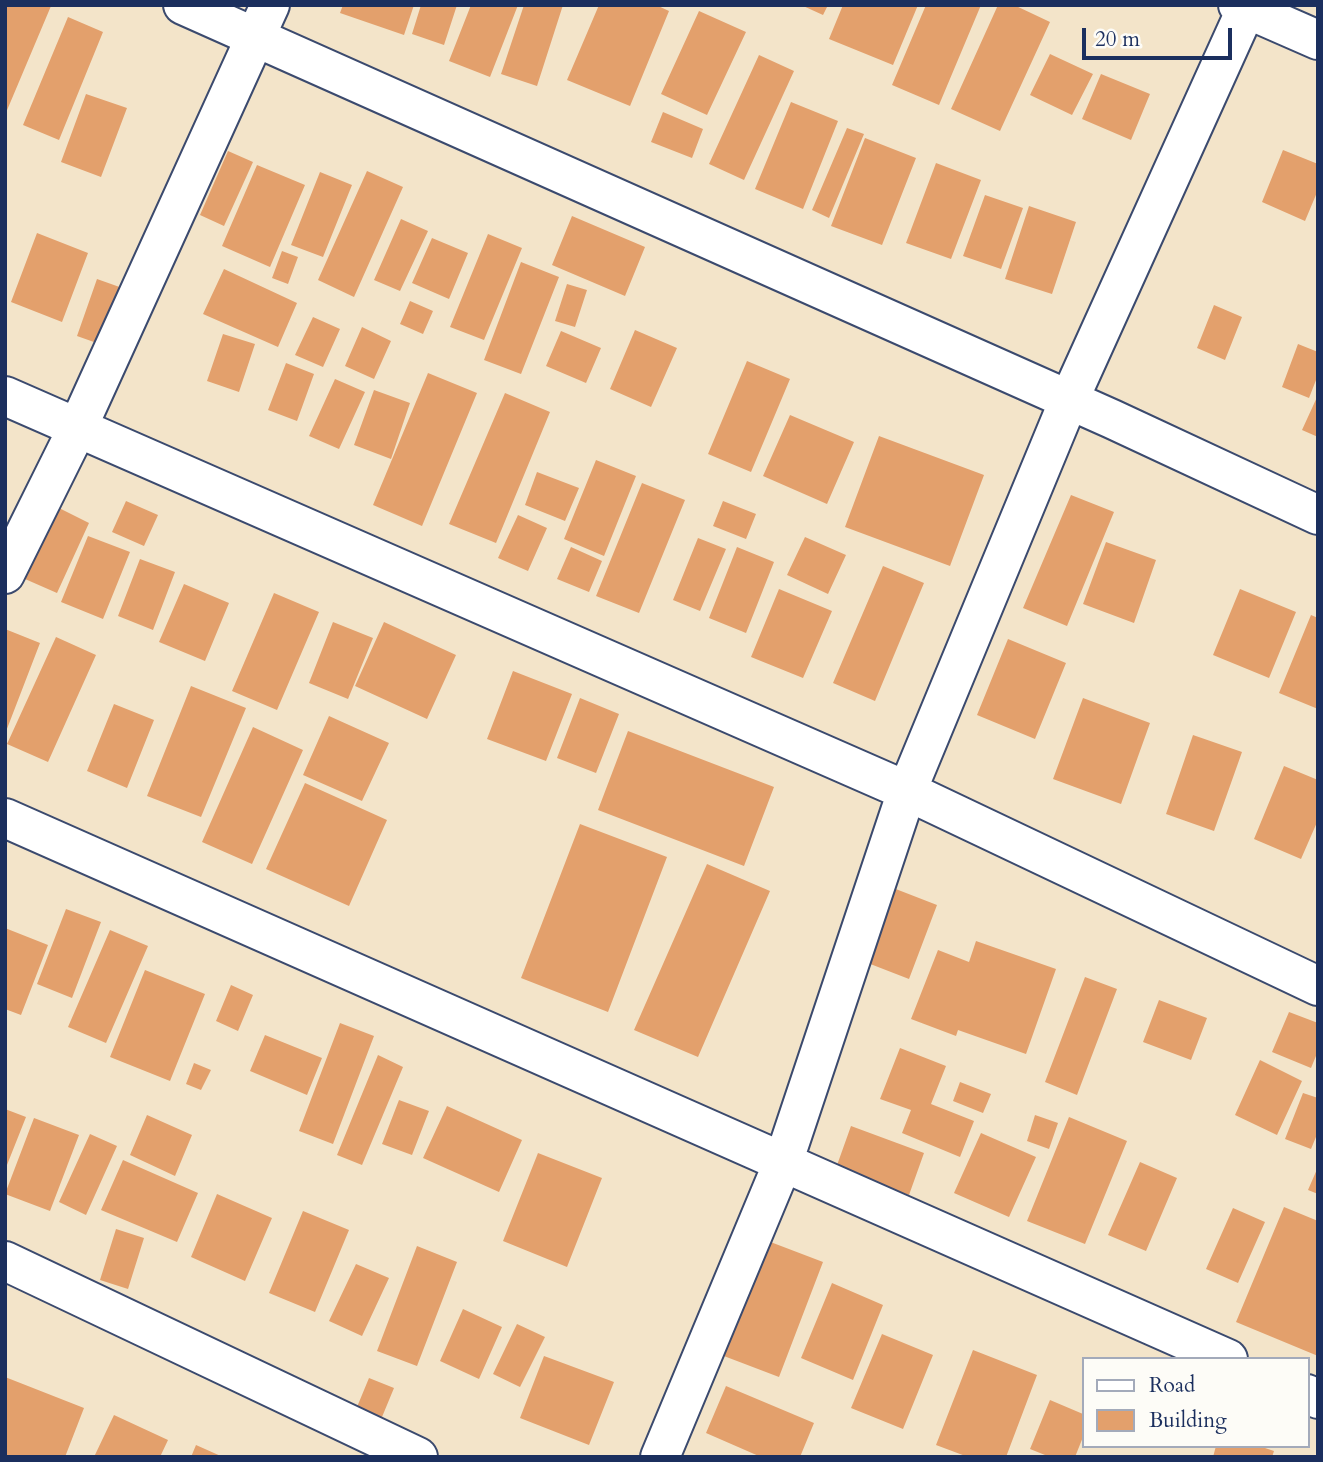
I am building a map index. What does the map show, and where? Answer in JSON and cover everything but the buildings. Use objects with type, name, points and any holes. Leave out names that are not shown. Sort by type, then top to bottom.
[{"type":"street","points":[[183,5],[262,22],[1318,514]]},
{"type":"street","points":[[660,1457],[784,1160],[907,791],[1069,400],[1244,6],[1318,40]]},
{"type":"street","points":[[5,574],[77,429],[262,22]]},
{"type":"street","points":[[5,396],[907,791],[1318,986]]},
{"type":"street","points":[[5,818],[784,1160],[1224,1357]]},
{"type":"street","points":[[5,1261],[418,1457]]}]
